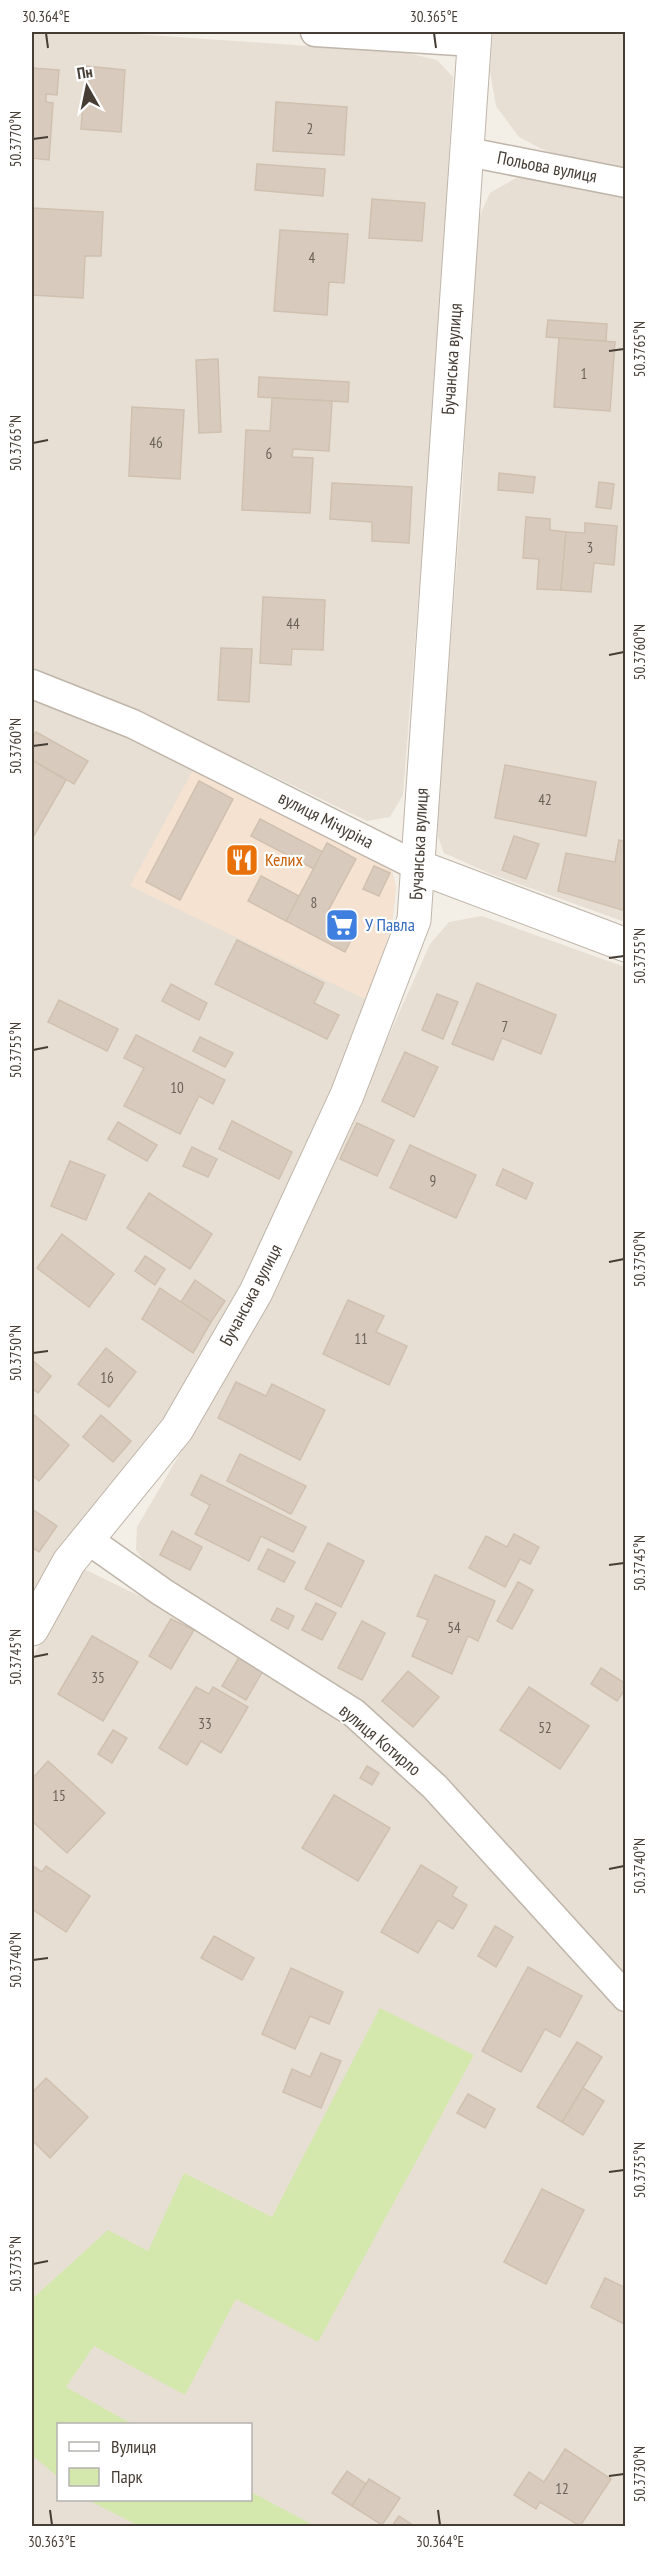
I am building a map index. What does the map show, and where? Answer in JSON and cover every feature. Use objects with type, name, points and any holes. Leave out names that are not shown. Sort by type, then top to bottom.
[{"type":"street","points":[[315,32],[474,37]]},
{"type":"street","name":"Бучанська вулиця","points":[[32,1629],[69,1562],[177,1428],[256,1292],[347,1095],[414,920],[422,778],[468,152],[474,37]]},
{"type":"street","name":"Польова вулиця","points":[[468,152],[626,183]]},
{"type":"street","name":"вулиця Мічуріна","points":[[32,684],[134,724],[418,867],[626,945]]},
{"type":"street","name":"вулиця Котирло","points":[[87,1539],[162,1592],[354,1713],[435,1787],[626,1996]]},
{"type":"shaded area","points":[[32,32],[106,32],[408,53],[437,60],[453,77],[441,311],[403,795],[390,817],[367,821],[138,711],[32,670]]},
{"type":"shaded area","points":[[493,32],[625,32],[625,170],[559,158],[519,137],[496,106],[490,71]]},
{"type":"shaded area","points":[[516,178],[557,181],[625,195],[625,922],[491,874],[444,853],[438,837],[438,808],[462,497],[471,310],[479,217],[490,193]]},
{"type":"shaded area","points":[[32,699],[128,738],[392,871],[396,888],[392,922],[369,1001],[333,1089],[244,1286],[167,1417],[91,1508],[59,1551],[32,1600]]},
{"type":"shaded area","points":[[193,770],[392,871],[396,888],[392,922],[369,1001],[130,886]]},
{"type":"shaded area","points":[[482,916],[625,967],[625,1977],[511,1853],[148,1566],[136,1550],[137,1527],[188,1440],[360,1100],[430,944],[449,922]]},
{"type":"shaded area","points":[[82,1568],[158,1605],[348,1724],[427,1797],[625,2016],[625,2526],[32,2526],[32,1658]]},
{"type":"green space","points":[[380,2008],[474,2055],[318,2342],[236,2299],[185,2395],[94,2346],[66,2387],[130,2423],[57,2423],[57,2476],[32,2455],[32,2299],[108,2230],[148,2251],[184,2173],[272,2217]]},
{"type":"green space","points":[[252,2493],[311,2524],[310,2526],[139,2526],[90,2501],[252,2501]]},
{"type":"building","points":[[86,66],[125,70],[121,132],[81,129]]},
{"type":"building","points":[[32,68],[59,70],[57,95],[46,94],[46,102],[53,103],[49,160],[32,158]]},
{"type":"building","points":[[276,102],[347,107],[344,155],[273,151]]},
{"type":"building","points":[[257,164],[325,169],[323,196],[255,190]]},
{"type":"building","points":[[372,199],[425,203],[422,241],[369,238]]},
{"type":"building","points":[[32,208],[103,212],[101,256],[85,256],[83,298],[32,295]]},
{"type":"building","points":[[280,230],[348,234],[344,283],[329,282],[327,315],[274,311]]},
{"type":"building","points":[[548,320],[607,324],[606,341],[546,337]]},
{"type":"building","points":[[559,338],[615,342],[610,411],[554,407]]},
{"type":"building","points":[[218,359],[221,432],[199,433],[196,360]]},
{"type":"building","points":[[259,377],[349,382],[348,402],[258,397]]},
{"type":"building","points":[[272,398],[332,401],[329,451],[293,449],[292,457],[313,458],[310,513],[242,510],[246,430],[270,431]]},
{"type":"building","points":[[132,407],[184,410],[180,479],[129,476]]},
{"type":"building","points":[[499,473],[535,477],[533,493],[498,490]]},
{"type":"building","points":[[599,482],[614,484],[611,509],[596,507]]},
{"type":"building","points":[[332,483],[412,487],[409,543],[372,541],[372,522],[330,519]]},
{"type":"building","points":[[526,517],[550,519],[550,530],[566,532],[561,590],[537,589],[539,559],[523,558]]},
{"type":"building","points":[[585,523],[617,526],[614,565],[594,563],[591,592],[561,590],[566,532],[585,533]]},
{"type":"building","points":[[263,597],[325,600],[323,650],[292,649],[291,665],[260,663]]},
{"type":"building","points":[[221,648],[252,649],[249,702],[218,700]]},
{"type":"building","points":[[36,732],[88,761],[74,784],[32,760],[32,739]]},
{"type":"building","points":[[32,760],[66,780],[32,839]]},
{"type":"building","points":[[505,765],[596,782],[586,836],[495,818]]},
{"type":"building","points":[[199,781],[233,799],[180,900],[146,882]]},
{"type":"building","points":[[260,819],[323,852],[314,869],[251,836]]},
{"type":"building","points":[[514,836],[539,844],[526,879],[502,870]]},
{"type":"building","points":[[619,840],[626,842],[626,911],[558,891],[566,853],[615,862]]},
{"type":"building","points":[[327,843],[356,859],[328,911],[358,926],[345,952],[286,921]]},
{"type":"building","points":[[374,866],[390,873],[379,896],[363,889]]},
{"type":"building","points":[[261,876],[299,896],[286,921],[248,901]]},
{"type":"building","points":[[237,940],[324,983],[314,1003],[339,1015],[327,1039],[215,984]]},
{"type":"building","points":[[477,983],[556,1015],[541,1054],[502,1038],[493,1060],[452,1044]]},
{"type":"building","points":[[171,984],[207,1003],[199,1020],[162,1001]]},
{"type":"building","points":[[437,994],[458,1002],[443,1039],[422,1030]]},
{"type":"building","points":[[59,1000],[118,1029],[107,1051],[48,1022]]},
{"type":"building","points":[[136,1035],[225,1080],[213,1104],[199,1096],[180,1134],[124,1106],[144,1068],[124,1058]]},
{"type":"building","points":[[200,1037],[233,1053],[225,1067],[193,1051]]},
{"type":"building","points":[[405,1052],[438,1067],[414,1117],[382,1101]]},
{"type":"building","points":[[232,1121],[292,1152],[279,1179],[219,1149]]},
{"type":"building","points":[[118,1122],[157,1145],[147,1161],[108,1139]]},
{"type":"building","points":[[357,1123],[394,1140],[377,1176],[340,1159]]},
{"type":"building","points":[[410,1145],[476,1175],[456,1218],[390,1188]]},
{"type":"building","points":[[192,1147],[217,1159],[208,1177],[183,1166]]},
{"type":"building","points":[[70,1161],[105,1175],[86,1220],[51,1206]]},
{"type":"building","points":[[503,1169],[533,1183],[526,1199],[496,1185]]},
{"type":"building","points":[[149,1193],[212,1234],[190,1269],[127,1228]]},
{"type":"building","points":[[62,1234],[114,1274],[89,1307],[37,1268]]},
{"type":"building","points":[[145,1256],[165,1269],[155,1285],[135,1271]]},
{"type":"building","points":[[195,1280],[225,1301],[211,1322],[181,1302]]},
{"type":"building","points":[[160,1288],[211,1322],[193,1353],[142,1319]]},
{"type":"building","points":[[348,1300],[384,1316],[376,1332],[407,1346],[389,1385],[323,1354]]},
{"type":"building","points":[[106,1348],[136,1372],[109,1407],[78,1384]]},
{"type":"building","points":[[32,1360],[51,1376],[38,1393],[32,1388]]},
{"type":"building","points":[[236,1382],[266,1396],[272,1384],[325,1410],[300,1460],[218,1418]]},
{"type":"building","points":[[32,1413],[69,1445],[39,1481],[32,1475]]},
{"type":"building","points":[[101,1415],[131,1441],[113,1462],[83,1437]]},
{"type":"building","points":[[240,1454],[306,1486],[291,1514],[227,1481]]},
{"type":"building","points":[[201,1475],[306,1527],[293,1552],[261,1536],[249,1561],[195,1534],[210,1505],[191,1495]]},
{"type":"building","points":[[32,1509],[57,1526],[39,1552],[32,1547]]},
{"type":"building","points":[[172,1531],[202,1547],[190,1570],[160,1555]]},
{"type":"building","points":[[514,1534],[539,1547],[530,1564],[520,1559],[505,1587],[469,1568],[486,1536],[507,1547]]},
{"type":"building","points":[[328,1543],[364,1561],[341,1607],[305,1589]]},
{"type":"building","points":[[268,1549],[295,1562],[284,1582],[258,1569]]},
{"type":"building","points":[[435,1575],[495,1601],[478,1641],[468,1636],[452,1674],[412,1656],[428,1620],[417,1616]]},
{"type":"building","points":[[518,1582],[533,1590],[512,1629],[497,1621]]},
{"type":"building","points":[[316,1603],[336,1613],[322,1640],[302,1630]]},
{"type":"building","points":[[277,1608],[294,1616],[288,1629],[271,1620]]},
{"type":"building","points":[[171,1619],[194,1630],[171,1669],[149,1656]]},
{"type":"building","points":[[362,1621],[385,1633],[362,1680],[338,1668]]},
{"type":"building","points":[[92,1636],[138,1662],[103,1721],[58,1694]]},
{"type":"building","points":[[241,1654],[264,1669],[246,1700],[222,1686]]},
{"type":"building","points":[[601,1668],[626,1684],[626,1688],[617,1701],[591,1684]]},
{"type":"building","points":[[408,1671],[439,1697],[413,1727],[382,1701]]},
{"type":"building","points":[[196,1687],[209,1694],[213,1687],[248,1707],[221,1753],[201,1741],[187,1765],[159,1748]]},
{"type":"building","points":[[529,1687],[589,1726],[560,1769],[500,1730]]},
{"type":"building","points":[[113,1730],[127,1738],[112,1763],[98,1754]]},
{"type":"building","points":[[48,1761],[105,1813],[67,1853],[32,1821],[32,1779]]},
{"type":"building","points":[[367,1766],[379,1773],[372,1785],[360,1778]]},
{"type":"building","points":[[334,1795],[390,1828],[358,1881],[302,1848]]},
{"type":"building","points":[[32,1865],[42,1872],[46,1866],[90,1896],[66,1932],[32,1909]]},
{"type":"building","points":[[421,1865],[457,1887],[452,1896],[467,1905],[453,1929],[438,1920],[418,1953],[381,1932]]},
{"type":"building","points":[[495,1926],[513,1937],[496,1967],[478,1956]]},
{"type":"building","points":[[214,1936],[254,1958],[242,1980],[201,1958]]},
{"type":"building","points":[[528,1967],[582,1996],[560,2037],[545,2029],[521,2072],[482,2051]]},
{"type":"building","points":[[291,1968],[343,1992],[329,2024],[310,2016],[295,2049],[262,2034]]},
{"type":"building","points":[[577,2042],[602,2057],[562,2122],[537,2107]]},
{"type":"building","points":[[321,2053],[341,2061],[321,2108],[283,2092],[292,2069],[310,2077]]},
{"type":"building","points":[[46,2078],[88,2117],[50,2158],[32,2140],[32,2093]]},
{"type":"building","points":[[583,2088],[604,2101],[583,2135],[562,2122]]},
{"type":"building","points":[[468,2094],[495,2109],[485,2128],[457,2113]]},
{"type":"building","points":[[542,2189],[584,2210],[546,2284],[504,2262]]},
{"type":"building","points":[[605,2278],[626,2288],[626,2325],[591,2307]]},
{"type":"building","points":[[565,2449],[611,2479],[580,2526],[540,2502],[536,2509],[514,2495],[529,2472],[544,2482]]},
{"type":"building","points":[[347,2471],[366,2484],[352,2506],[332,2493]]},
{"type":"building","points":[[369,2479],[400,2498],[382,2525],[352,2506]]},
{"type":"building","points":[[399,2516],[414,2526],[392,2526]]},
{"type":"place","name":"Келих","points":[[242,860]]},
{"type":"place","name":"У Павла","points":[[342,925]]}]
